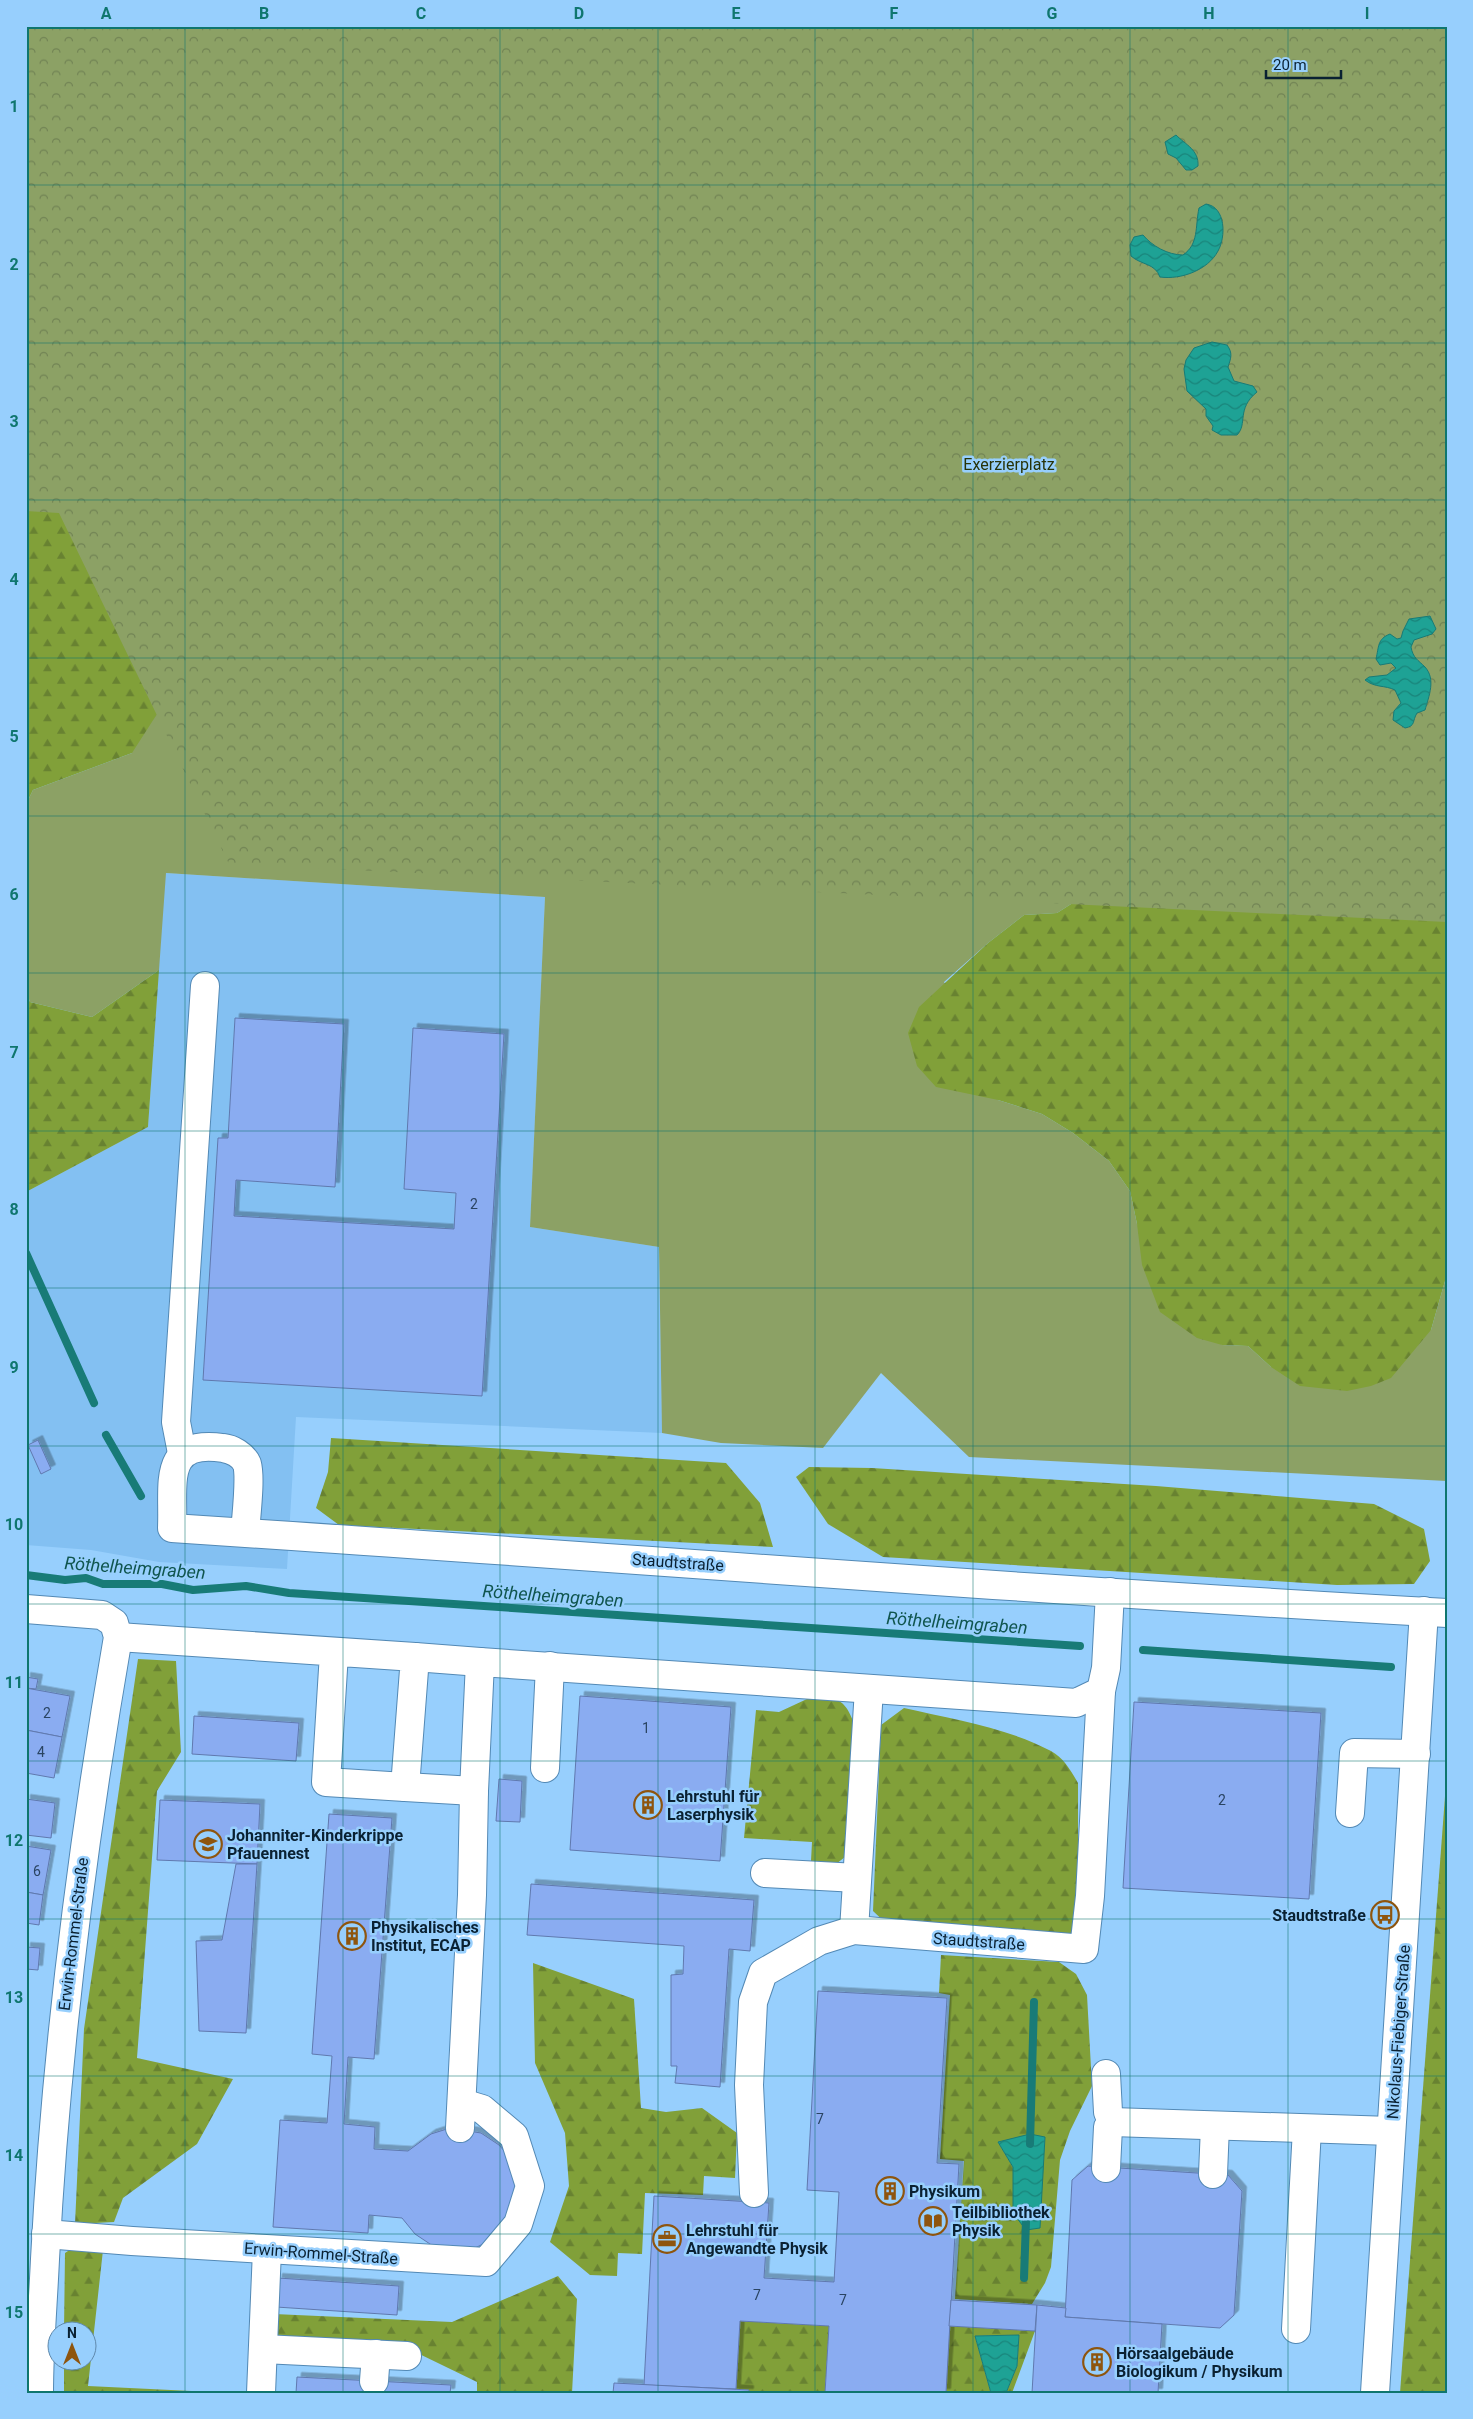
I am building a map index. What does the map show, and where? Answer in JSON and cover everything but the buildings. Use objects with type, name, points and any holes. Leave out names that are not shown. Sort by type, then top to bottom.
[{"type":"street","points":[[204,986],[176,1422],[182,1453],[197,1447],[223,1448],[235,1452],[243,1458],[248,1472],[245,1533]]},
{"type":"street","name":"Staudtstraße","points":[[182,1453],[175,1465],[172,1528],[1110,1592],[1435,1612]]},
{"type":"street","name":"Staudtstraße","points":[[754,2193],[749,2085],[753,2002],[763,1973],[819,1941],[854,1930],[1084,1949],[1090,1896],[1101,1690],[1106,1668],[1110,1592]]},
{"type":"street","points":[[26,1609],[91,1612],[114,1628],[334,1653],[550,1666],[1076,1703],[1101,1690]]},
{"type":"street","name":"Nikolaus-Fiebiger-Straße","points":[[1375,2393],[1416,1754],[1435,1612]]},
{"type":"street","name":"Erwin-Rommel-Straße","points":[[39,2393],[46,2234],[66,1984],[114,1628]]},
{"type":"street","points":[[334,1653],[326,1782],[406,1787],[474,1790],[480,1662]]},
{"type":"street","points":[[406,1787],[415,1657]]},
{"type":"street","points":[[545,1768],[550,1666]]},
{"type":"street","points":[[854,1930],[869,1689]]},
{"type":"street","points":[[1350,1813],[1354,1753],[1416,1754]]},
{"type":"street","name":"Erwin-Rommel-Straße","points":[[46,2234],[266,2250],[486,2262],[518,2224],[530,2186],[514,2136],[482,2109],[461,2116],[472,1895],[474,1790]]},
{"type":"street","points":[[765,1873],[857,1878]]},
{"type":"street","points":[[1106,2074],[1108,2112],[1112,2122]]},
{"type":"street","points":[[1112,2122],[1392,2132]]},
{"type":"street","points":[[1106,2168],[1108,2127],[1112,2122]]},
{"type":"street","points":[[1213,2174],[1214,2126]]},
{"type":"street","points":[[1296,2329],[1307,2129]]},
{"type":"street","points":[[261,2393],[266,2250]]},
{"type":"street","points":[[263,2349],[375,2368],[406,2356]]},
{"type":"shaded area","points":[[165,873],[545,897],[530,1227],[659,1247],[662,1433],[296,1417],[287,1569],[159,1562],[91,1550],[26,1545],[26,1192],[148,1127]]},
{"type":"green space","name":"Exerzierplatz","points":[[26,26],[1447,26],[1118,874],[1057,913],[1024,915],[988,943],[944,982],[998,1100],[1042,1114],[1073,1133],[1109,1161],[1130,1191],[1137,1224],[1222,1345],[1248,1346],[1271,1367],[1431,1330],[1447,1274],[1447,1481],[969,1457],[881,1373],[823,1448],[721,1443],[662,1433],[659,1247],[530,1227],[545,897],[166,873],[159,970],[92,1017],[30,1002],[26,991],[26,804],[33,790],[132,753]]},
{"type":"green space","name":"Exerzierplatz","points":[[26,26],[1447,26],[1447,922],[229,864],[59,513],[26,511]]},
{"type":"green space","points":[[26,488],[276,529],[132,753],[33,790],[26,804]]},
{"type":"green space","points":[[1447,856],[1447,1274],[1431,1330],[1391,1378],[1371,1386],[1347,1391],[1300,1386],[1271,1367],[1248,1346],[1222,1345],[1197,1338],[1160,1312],[1142,1265],[1137,1224],[1130,1191],[1109,1161],[1073,1133],[1042,1114],[998,1100],[936,1087],[917,1066],[908,1033],[919,1007],[988,943],[1024,915],[1057,913],[1118,874]]},
{"type":"green space","points":[[159,970],[148,1127],[26,1192],[26,991],[30,1002],[92,1017]]},
{"type":"green space","points":[[331,1438],[726,1463],[760,1503],[773,1547],[339,1525],[316,1508],[328,1472]]},
{"type":"green space","points":[[809,1467],[872,1468],[1156,1486],[1374,1504],[1424,1529],[1430,1561],[1414,1584],[1337,1585],[883,1557],[828,1524],[796,1477]]},
{"type":"green space","points":[[138,1659],[176,1661],[181,1752],[157,1791],[137,2058],[233,2079],[197,2144],[123,2198],[114,2222],[75,2224],[84,2029]]},
{"type":"green space","points":[[807,1699],[830,1699],[841,1702],[853,1721],[845,1857],[836,1864],[811,1861],[812,1842],[744,1838],[756,1710],[779,1712]]},
{"type":"green space","points":[[904,1708],[979,1725],[1017,1736],[1051,1751],[1067,1765],[1078,1783],[1078,1925],[1068,1938],[890,1927],[873,1911],[881,1725]]},
{"type":"green space","points":[[1447,1770],[1447,2393],[1400,2393]]},
{"type":"green space","points":[[941,1955],[1059,1962],[1076,1974],[1087,1995],[1092,2086],[1070,2131],[1060,2160],[1051,2267],[1045,2283],[1032,2304],[955,2299],[964,2161],[940,2159],[950,1995],[939,1993]],"holes":[[[1045,2137],[1042,2178],[1014,2180],[1013,2167],[998,2142]]]},
{"type":"green space","points":[[533,1963],[634,1999],[641,2108],[666,2112],[702,2108],[737,2133],[735,2178],[704,2176],[703,2195],[645,2193],[642,2254],[618,2253],[617,2276],[590,2275],[550,2242],[569,2186],[565,2133],[535,2063]]},
{"type":"green space","points":[[74,2247],[103,2250],[95,2322],[64,2322],[65,2253]]},
{"type":"green space","points":[[558,2276],[577,2299],[572,2393],[477,2393],[477,2382],[407,2348],[273,2336],[274,2314],[452,2322]]},
{"type":"green space","points":[[740,2321],[829,2326],[825,2393],[749,2393],[749,2390],[736,2389]]},
{"type":"green space","points":[[949,2326],[1035,2331],[1012,2393],[1006,2393],[1017,2366],[1019,2335],[975,2336],[991,2393],[946,2393]]},
{"type":"green space","points":[[64,2372],[90,2372],[88,2386],[233,2393],[64,2393]]},
{"type":"water","points":[[1176,135],[1191,148],[1198,160],[1198,166],[1192,170],[1186,170],[1176,158],[1168,154],[1165,142]]},
{"type":"water","points":[[1206,204],[1213,206],[1221,216],[1223,231],[1221,245],[1208,264],[1185,275],[1168,278],[1160,277],[1155,269],[1131,256],[1130,245],[1134,237],[1143,235],[1161,249],[1177,255],[1183,255],[1192,246],[1196,234],[1199,208]]},
{"type":"water","points":[[1212,342],[1227,345],[1229,348],[1231,356],[1228,367],[1234,381],[1253,386],[1257,392],[1244,410],[1242,426],[1237,435],[1221,435],[1212,430],[1213,426],[1206,416],[1206,409],[1187,391],[1184,369],[1186,360],[1194,348]]},
{"type":"water","points":[[1430,616],[1436,629],[1432,634],[1414,640],[1411,647],[1414,656],[1428,672],[1431,682],[1430,693],[1425,710],[1417,713],[1412,724],[1405,728],[1393,720],[1394,711],[1401,703],[1395,690],[1372,684],[1365,680],[1369,677],[1387,675],[1396,668],[1391,663],[1380,665],[1376,659],[1379,644],[1383,638],[1390,634],[1397,639],[1401,638],[1409,619]]},
{"type":"water","points":[[1030,2134],[1045,2137],[1040,2228],[1026,2230],[1013,2213],[1013,2167],[998,2142]]},
{"type":"water","points":[[1019,2335],[1017,2366],[1006,2393],[991,2393],[975,2336]]},
{"type":"waterway","points":[[26,1253],[94,1403]]},
{"type":"waterway","points":[[106,1435],[141,1496]]},
{"type":"waterway","name":"Röthelheimgraben","points":[[26,1575],[65,1580],[86,1578],[103,1584],[162,1584],[193,1590],[246,1586],[289,1593],[1080,1646]]},
{"type":"waterway","name":"Röthelheimgraben","points":[[1143,1650],[1391,1667]]},
{"type":"waterway","points":[[1030,2144],[1034,2002]]},
{"type":"waterway","points":[[1024,2278],[1026,2220]]},
{"type":"place","name":"Lehrstuhl für Laserphysik","points":[[648,1805]]},
{"type":"place","name":"Johanniter-Kinderkrippe Pfauennest","points":[[208,1844]]},
{"type":"place","name":"Staudtstraße","points":[[1385,1915]]},
{"type":"place","name":"Physikalisches Institut, ECAP","points":[[352,1936]]},
{"type":"place","name":"Physikum","points":[[890,2191]]},
{"type":"place","name":"Teilbibliothek Physik","points":[[933,2221]]},
{"type":"place","name":"Lehrstuhl für Angewandte Physik","points":[[667,2239]]},
{"type":"place","name":"Hörsaalgebäude Biologikum / Physikum","points":[[1097,2362]]}]
